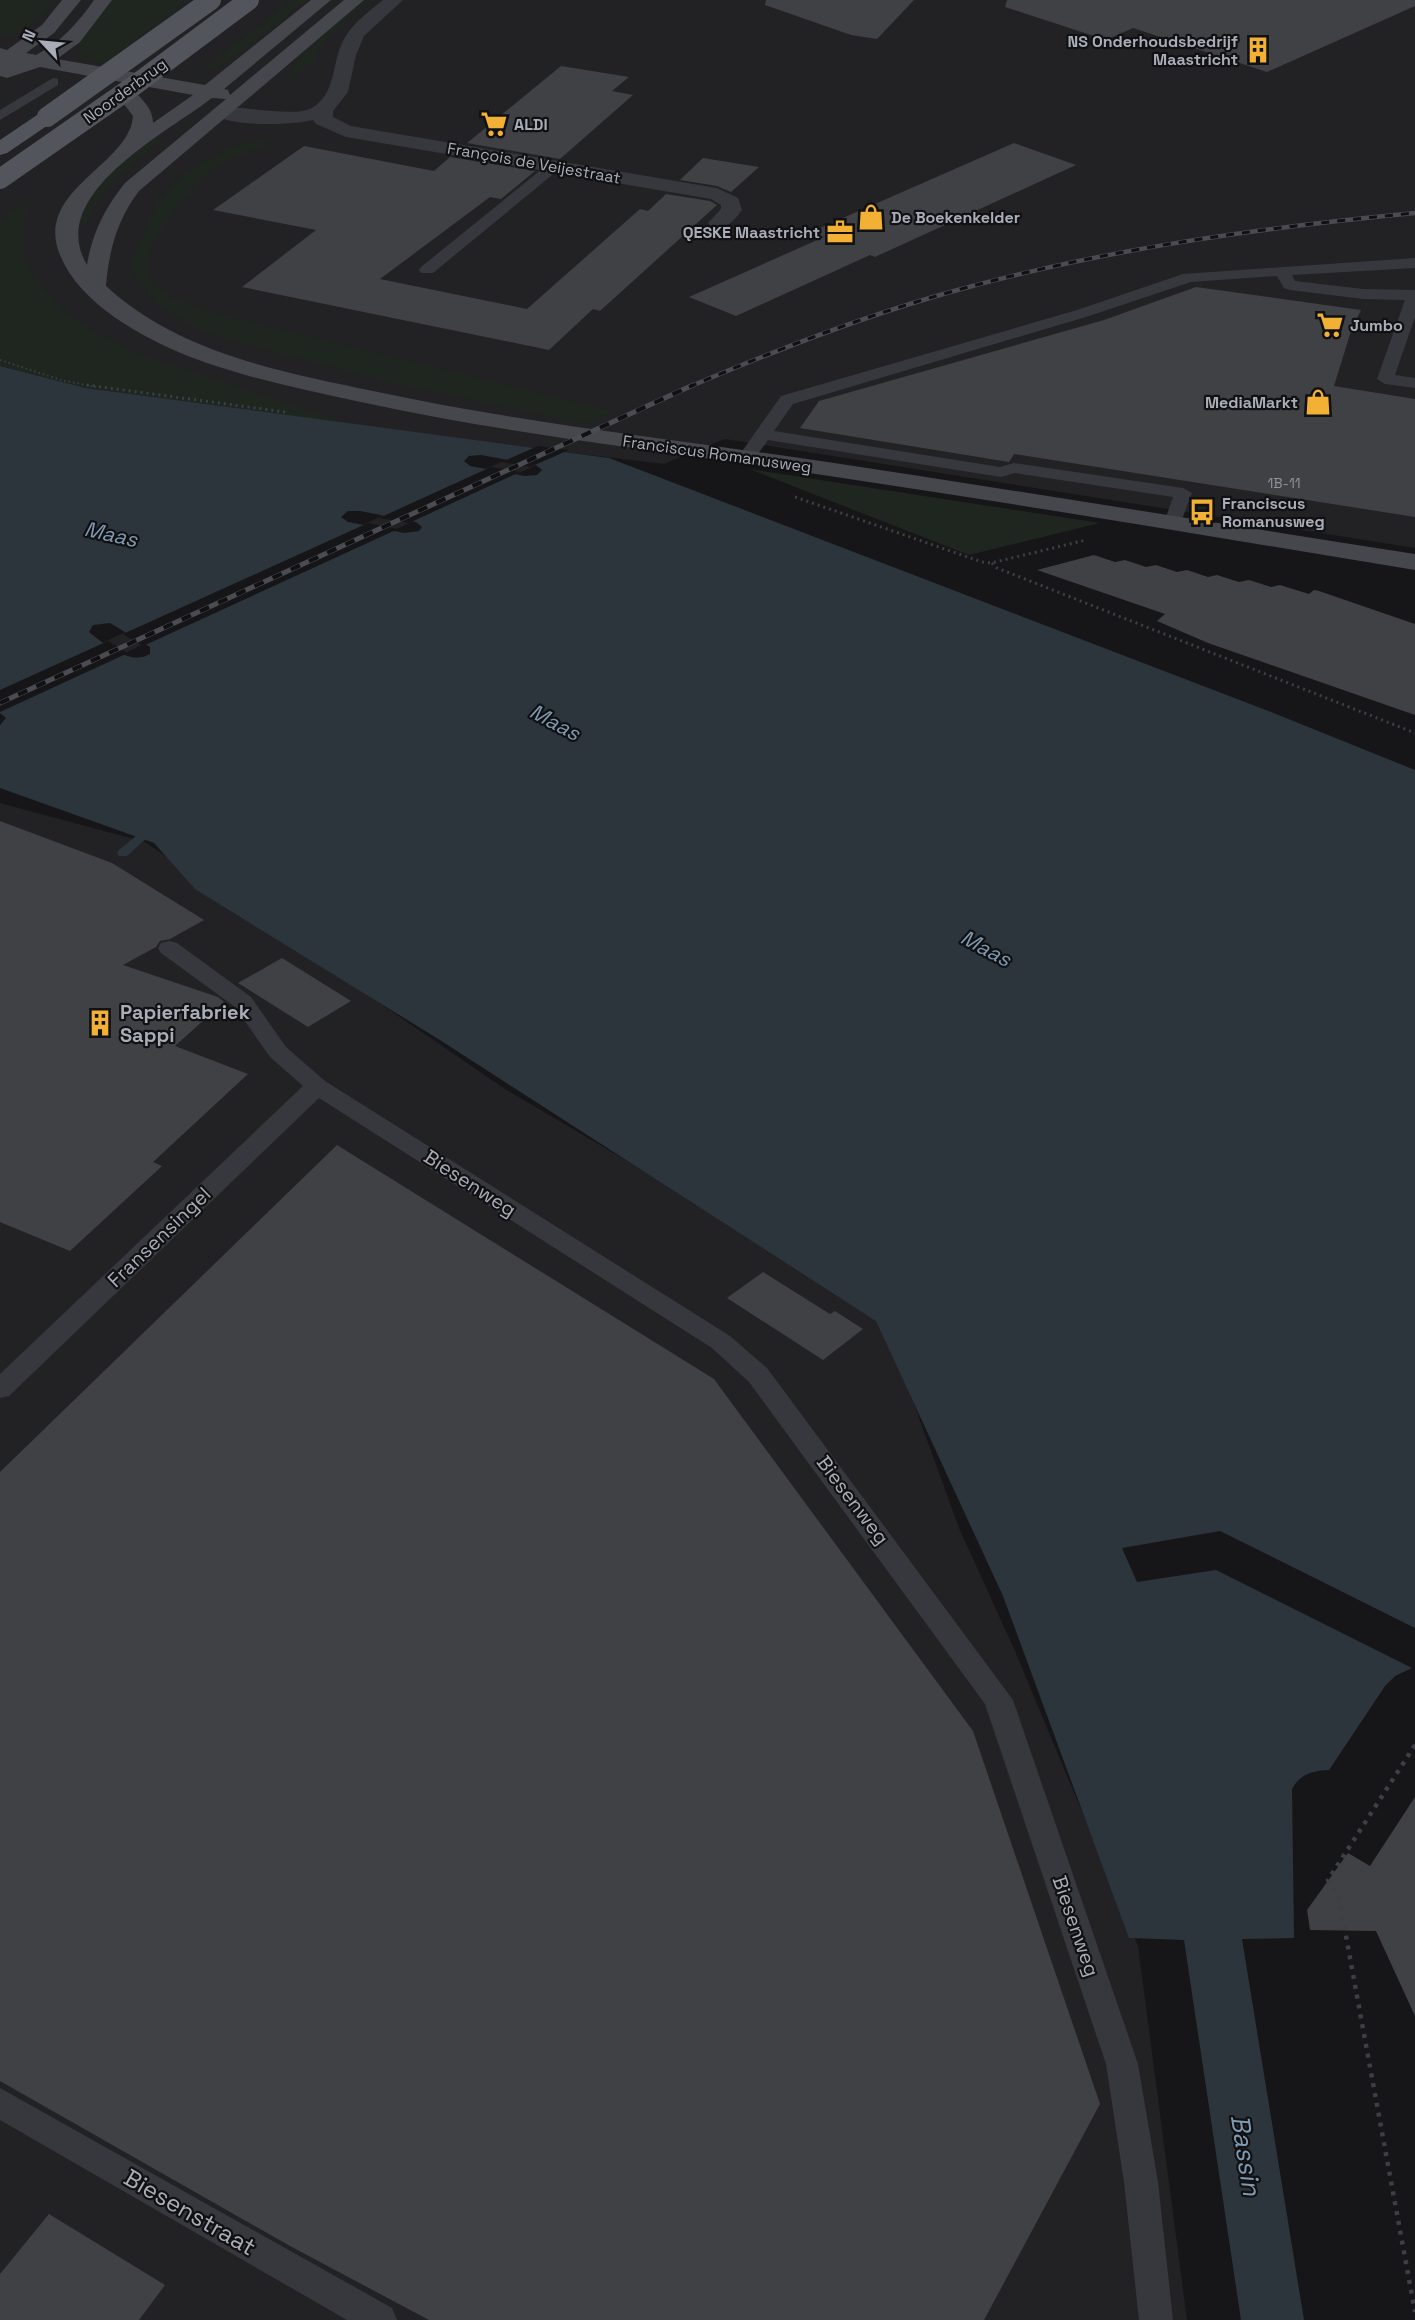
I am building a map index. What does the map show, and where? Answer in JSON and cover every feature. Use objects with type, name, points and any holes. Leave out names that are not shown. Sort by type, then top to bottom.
[{"type":"main road","name":"Noorderbrug","points":[[0,149],[210,0]]},
{"type":"main road","name":"Noorderbrug","points":[[0,179],[135,85],[249,0]]},
{"type":"street","points":[[4,63],[48,29],[72,0]]},
{"type":"street","points":[[40,62],[78,34],[103,0]]},
{"type":"street","name":"Franciscus Romanusweg","points":[[322,0],[209,92],[125,154],[89,185],[67,223],[66,241],[70,253],[95,287],[130,318],[165,338],[218,358],[288,378],[455,416],[747,458],[1415,562]]},
{"type":"street","points":[[95,287],[102,235],[118,203],[143,175],[241,98],[355,0]]},
{"type":"street","points":[[4,63],[53,82],[222,112],[277,119],[302,116],[323,108],[335,98],[345,60],[356,34],[394,0]]},
{"type":"street","points":[[4,63],[40,62],[241,98],[323,108]]},
{"type":"street","points":[[125,154],[144,124],[144,116],[139,106],[127,95]]},
{"type":"street","name":"François de Veijestraat","points":[[323,108],[323,120],[346,131],[552,168],[717,194],[731,202],[732,210],[718,223]]},
{"type":"lane","points":[[0,116],[53,82]]},
{"type":"lane","points":[[427,270],[552,168]]},
{"type":"lane","points":[[747,458],[787,400],[1083,313],[1188,277],[1415,263]]},
{"type":"lane","points":[[1282,272],[1290,285],[1363,294],[1415,295],[1385,379],[1415,383]]},
{"type":"lane","points":[[763,434],[1001,472],[1014,468],[1183,493],[1173,523]]},
{"type":"lane","name":"Biesenweg","points":[[169,948],[230,990],[243,1002],[278,1052],[317,1086],[721,1342],[743,1360],[796,1425],[998,1700],[1122,2064],[1141,2182],[1156,2320]]},
{"type":"lane","name":"Fransensingel","points":[[0,1389],[317,1086]]},
{"type":"lane","name":"Biesenstraat","points":[[0,2103],[380,2320]]},
{"type":"path","points":[[0,360],[61,380],[90,386],[290,412]]},
{"type":"path","points":[[792,495],[971,559],[991,563],[997,568],[1415,733]]},
{"type":"path","points":[[1415,1745],[1328,1880],[1339,1898],[1415,2312]]},
{"type":"shaded area","points":[[0,0],[1415,0],[1415,548],[725,439],[664,464],[565,452],[0,710],[0,689],[532,448],[354,425],[0,318]]},
{"type":"shaded area","points":[[0,0],[54,0],[32,25],[18,33],[0,37]]},
{"type":"shaded area","points":[[110,0],[190,0],[103,64],[84,59],[79,54],[78,43]]},
{"type":"shaded area","points":[[292,0],[307,0],[224,64],[196,74]]},
{"type":"shaded area","points":[[361,0],[369,0],[324,42],[313,63],[291,78],[294,63]]},
{"type":"shaded area","points":[[153,139],[163,141],[108,187],[92,210],[87,223],[81,224],[83,211],[97,186],[119,165]]},
{"type":"shaded area","points":[[272,140],[215,168],[193,188],[167,221],[150,255],[148,270],[152,282],[166,294],[218,314],[613,411],[587,424],[393,383],[228,340],[197,328],[157,304],[136,280],[132,268],[134,255],[157,203],[187,173],[203,162],[240,143]]},
{"type":"shaded area","points":[[31,199],[23,225],[23,253],[35,278],[66,314],[135,353],[354,425],[86,388],[0,366],[0,221]]},
{"type":"shaded area","points":[[749,469],[1100,523],[969,555]]},
{"type":"shaded area","points":[[0,803],[145,842],[505,1089],[880,1310],[959,1528],[1015,1651],[1138,1946],[1187,2320],[0,2320]]},
{"type":"water","points":[[0,366],[86,388],[609,458],[1271,712],[1415,770],[1415,1628],[1220,1531],[1122,1548],[1137,1582],[1216,1570],[1412,1668],[1395,1676],[1385,1686],[1329,1770],[1307,1774],[1292,1789],[1294,1938],[1242,1939],[1304,2320],[1241,2320],[1184,1940],[1129,1938],[1003,1596],[876,1321],[443,1042],[195,889],[154,843],[0,788],[0,725],[6,718],[0,713]],"holes":[[[481,455],[536,465],[542,470],[537,475],[525,476],[470,466],[464,461],[469,456]],[[348,511],[360,511],[416,522],[422,527],[419,531],[404,533],[348,522],[341,517]],[[110,623],[150,647],[150,654],[135,657],[118,652],[89,632],[93,625]]]},
{"type":"pier","points":[[538,446],[569,450],[530,467],[502,462]]},
{"type":"pier","points":[[491,467],[520,472],[409,523],[379,518]]},
{"type":"pier","points":[[368,523],[398,529],[143,646],[123,634]]},
{"type":"pier","points":[[108,641],[128,653],[0,712],[0,690]]},
{"type":"building","points":[[766,0],[914,0],[877,39],[851,35],[765,5]]},
{"type":"building","name":"NS Onderhoudsbedrijf Maastricht","points":[[1007,0],[1415,0],[1415,6],[1267,72],[1133,28],[1106,40],[1005,7]]},
{"type":"building","points":[[561,66],[629,77],[612,91],[633,95],[560,159],[467,143]]},
{"type":"building","points":[[1014,143],[1076,165],[875,257],[870,255],[736,316],[689,297],[824,237],[811,232]]},
{"type":"building","points":[[304,146],[434,171],[450,157],[535,171],[501,199],[490,197],[380,279],[527,309],[640,209],[648,211],[666,194],[710,201],[717,205],[600,311],[593,309],[549,350],[242,287],[316,230],[213,210]]},
{"type":"building","points":[[703,158],[759,167],[731,192],[717,186],[680,180]]},
{"type":"building","points":[[1196,287],[1361,310],[1351,331],[1334,386],[1415,399],[1415,517],[1014,454],[1009,462],[800,428],[819,401],[1104,320]]},
{"type":"building","points":[[1094,555],[1115,562],[1125,560],[1146,567],[1156,565],[1177,572],[1187,570],[1208,577],[1217,575],[1239,582],[1249,580],[1271,587],[1280,585],[1309,594],[1314,590],[1319,591],[1415,624],[1415,715],[1208,643],[1157,621],[1165,614],[1037,570]]},
{"type":"building","name":"Papierfabriek Sappi","points":[[0,821],[112,863],[204,920],[170,939],[160,941],[156,947],[123,965],[218,997],[224,1002],[175,1046],[248,1074],[153,1162],[162,1166],[70,1251],[0,1222]]},
{"type":"building","points":[[282,958],[351,1001],[308,1027],[238,983]]},
{"type":"building","points":[[337,1145],[714,1379],[973,1731],[1100,2104],[984,2320],[429,2320],[290,2246],[0,2081],[0,1472]]},
{"type":"building","points":[[763,1272],[830,1314],[835,1311],[863,1329],[823,1360],[727,1298]]},
{"type":"building","points":[[1415,1797],[1415,2016],[1376,1931],[1310,1930],[1307,1910],[1348,1853],[1370,1866]]},
{"type":"building","points":[[49,2214],[165,2285],[139,2320],[0,2320],[0,2274]]},
{"type":"waterway","points":[[123,853],[154,826]]},
{"type":"railway","points":[[689,387],[853,323],[920,301],[1011,276],[1125,252],[1240,233],[1415,213]]},
{"type":"railway","points":[[0,703],[693,385]]},
{"type":"place","name":"NS Onderhoudsbedrijf Maastricht","points":[[1258,50]]},
{"type":"place","name":"ALDI","points":[[494,124]]},
{"type":"place","name":"De Boekenkelder","points":[[871,217]]},
{"type":"place","name":"QESKE Maastricht","points":[[840,232]]},
{"type":"place","name":"Jumbo","points":[[1330,325]]},
{"type":"place","name":"MediaMarkt","points":[[1318,402]]},
{"type":"place","name":"Franciscus Romanusweg","points":[[1202,512]]},
{"type":"place","name":"Papierfabriek Sappi","points":[[100,1023]]},
{"type":"water label","name":"Maas","points":[[111,534]]},
{"type":"water label","name":"Maas","points":[[555,722]]},
{"type":"water label","name":"Maas","points":[[986,948]]},
{"type":"water label","name":"Bassin","points":[[1246,2155]]}]
